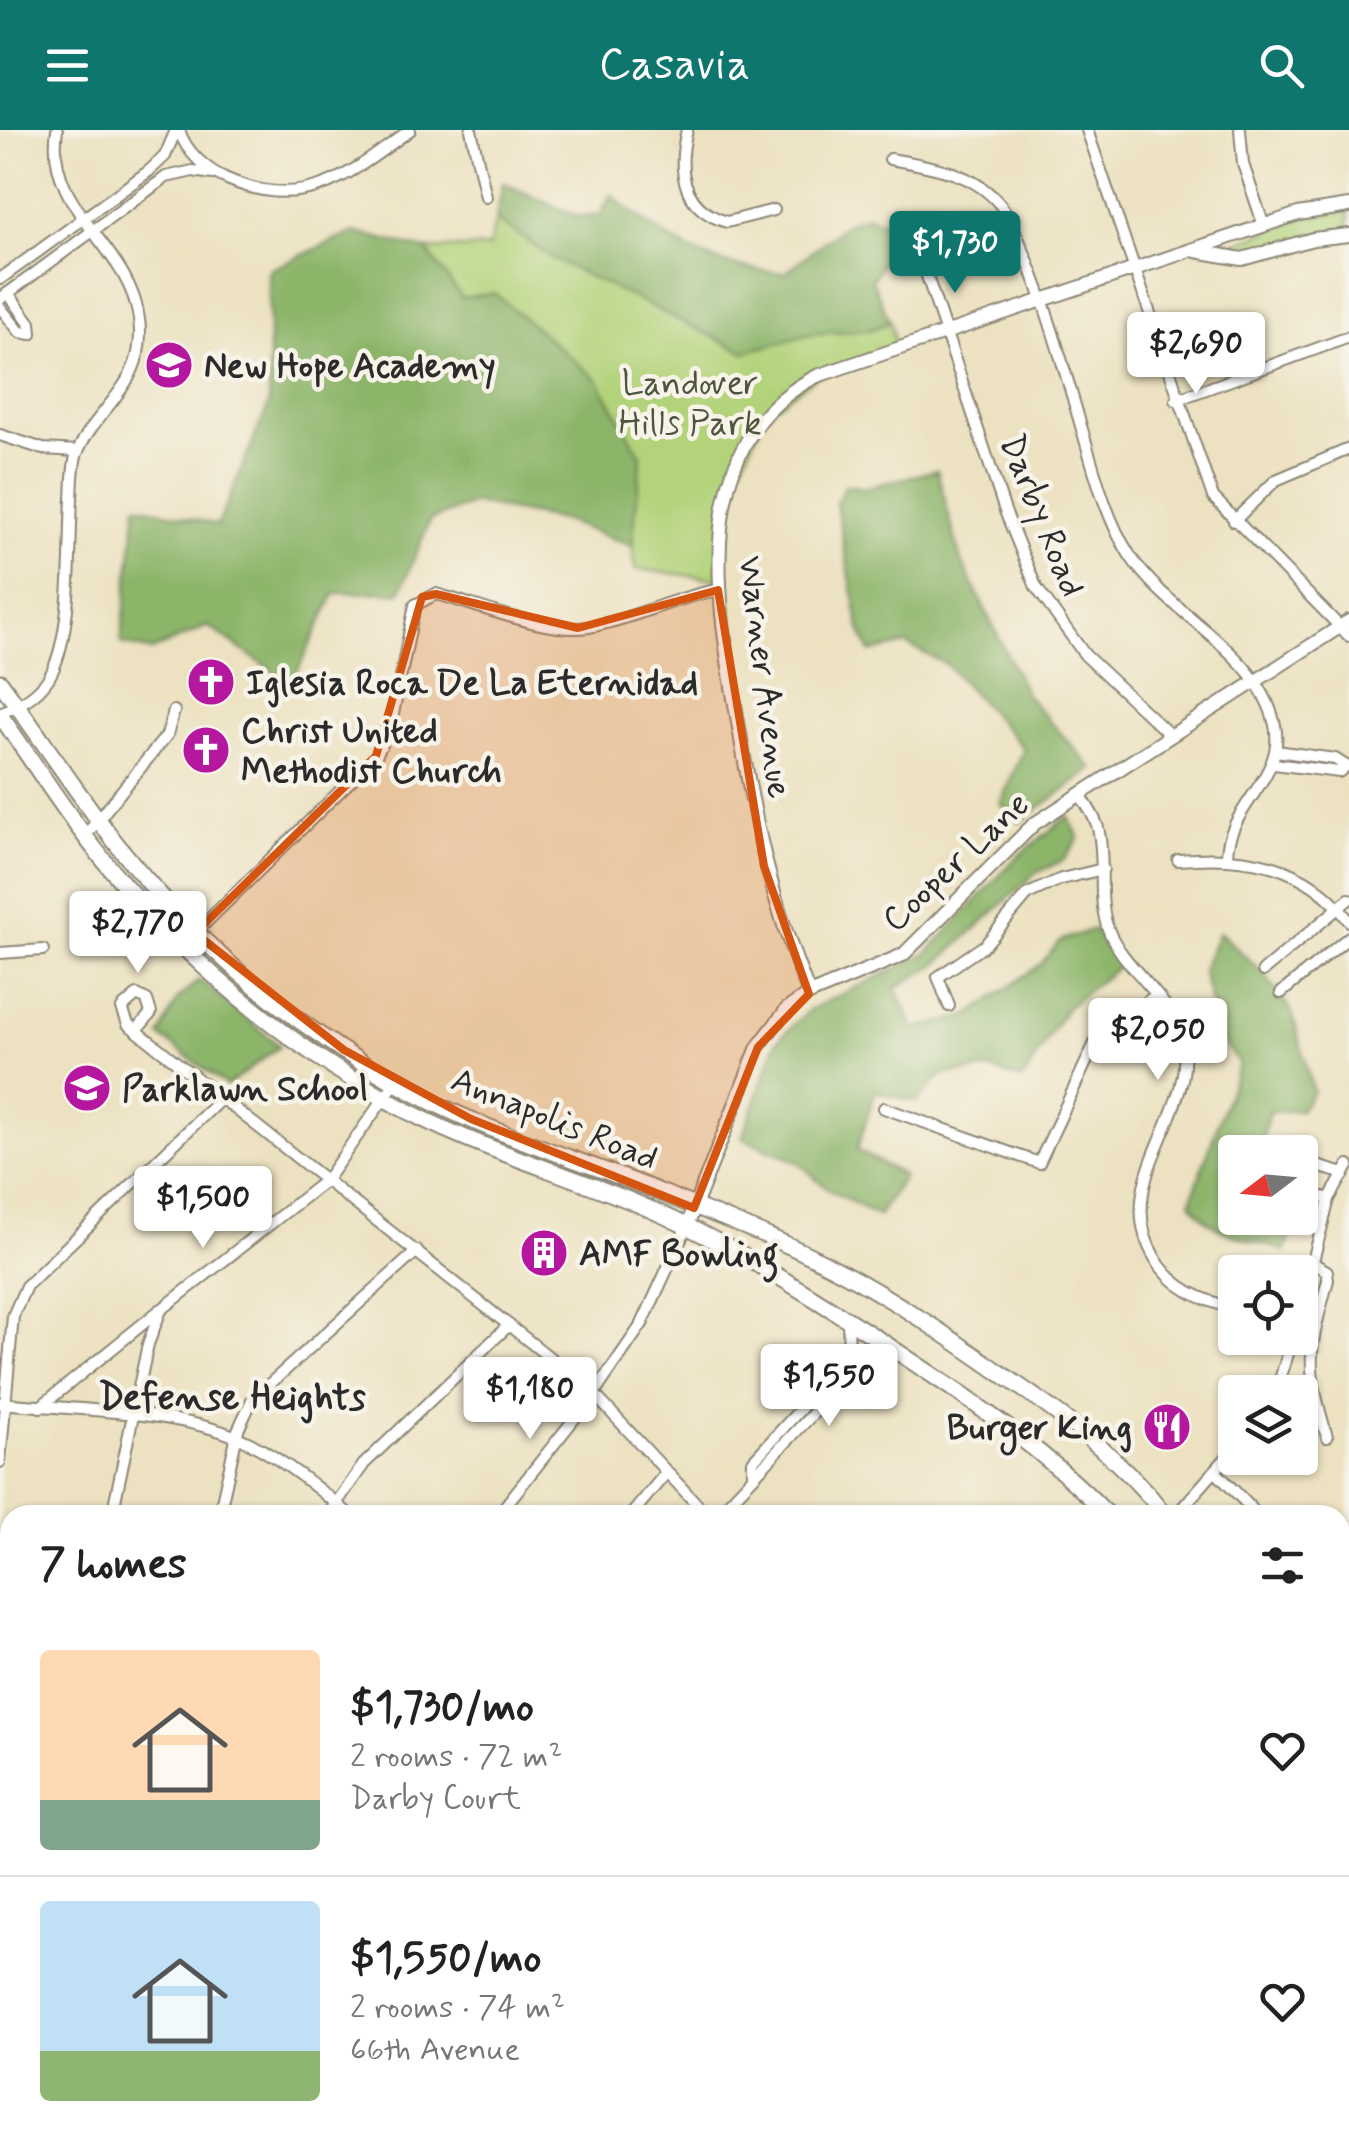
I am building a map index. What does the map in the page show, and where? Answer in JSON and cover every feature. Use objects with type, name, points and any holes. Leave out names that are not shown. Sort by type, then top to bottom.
[{"type":"main road","name":"Annapolis Road","points":[[0,682],[98,820],[195,933],[276,1002],[395,1083],[467,1117],[838,1270],[958,1344],[1076,1425],[1124,1466],[1157,1505]]},
{"type":"main road","name":"Annapolis Road","points":[[0,714],[86,836],[136,897],[196,958],[284,1032],[386,1100],[431,1122],[687,1226],[760,1264],[1022,1436],[1097,1505]]},
{"type":"street","points":[[0,714],[20,706],[46,683],[57,660],[78,451],[132,372],[140,337],[128,286],[66,196],[57,170],[57,130]]},
{"type":"street","points":[[0,279],[149,172],[165,156],[177,130]]},
{"type":"street","points":[[177,130],[191,152],[218,175]]},
{"type":"street","points":[[0,307],[20,332],[30,334],[30,323],[2,297],[157,182],[192,171],[218,175],[260,192],[306,191],[337,180],[410,130]]},
{"type":"street","points":[[472,130],[486,197]]},
{"type":"street","points":[[686,130],[681,173],[698,206],[727,222],[774,210]]},
{"type":"street","points":[[1087,130],[1205,483],[1234,521],[1346,628]]},
{"type":"street","points":[[1237,131],[1264,226]]},
{"type":"street","points":[[890,159],[960,175],[996,197],[1015,230],[1106,503],[1129,555],[1160,592],[1242,665],[1271,712],[1274,764],[1235,818],[1227,856]]},
{"type":"street","points":[[149,172],[157,182]]},
{"type":"street","name":"Warner Avenue","points":[[809,994],[764,866],[718,590],[720,538],[731,474],[752,431],[767,412],[817,376],[1298,214],[1349,206]]},
{"type":"street","name":"Warner Avenue","points":[[1196,250],[1242,259],[1306,241],[1349,235]]},
{"type":"street","name":"Darby Road","points":[[926,272],[1005,511],[1036,587],[1084,655],[1170,736]]},
{"type":"street","points":[[1176,400],[1349,337]]},
{"type":"street","points":[[0,435],[43,449],[78,451]]},
{"type":"street","points":[[1234,521],[1276,480],[1349,450]]},
{"type":"street","points":[[196,958],[195,933],[376,756],[390,724],[414,605],[422,597],[436,594],[578,628],[640,615],[685,596],[718,590]]},
{"type":"street","name":"Cooper Lane","points":[[506,1505],[594,1394],[642,1324],[687,1226],[758,1047],[776,1019],[809,994],[913,948],[1003,851],[1046,814],[1254,681],[1346,628]]},
{"type":"street","points":[[86,836],[167,736],[174,711]]},
{"type":"street","points":[[1274,764],[1339,772],[1346,766],[1336,759],[1276,751]]},
{"type":"street","points":[[1080,794],[1097,825],[1103,868],[1102,902],[1108,930],[1182,1039],[1185,1070],[1142,1191],[1142,1229],[1157,1262],[1180,1287],[1218,1304]]},
{"type":"street","points":[[1178,860],[1227,856],[1293,873],[1338,906],[1349,921]]},
{"type":"street","points":[[949,1006],[938,977],[984,944],[1028,894],[1103,868]]},
{"type":"street","points":[[1263,971],[1349,899]]},
{"type":"street","points":[[1281,993],[1349,937]]},
{"type":"street","points":[[0,953],[43,950]]},
{"type":"street","points":[[884,1108],[1039,1163],[1096,1041],[1156,996]]},
{"type":"street","points":[[137,1030],[594,1394],[697,1505]]},
{"type":"street","points":[[40,1407],[326,1180],[395,1083]]},
{"type":"street","points":[[0,1462],[2,1403],[13,1316],[24,1291],[222,1098]]},
{"type":"street","points":[[1315,1255],[1330,1198],[1346,1169],[1318,1165]]},
{"type":"street","points":[[1318,1195],[1330,1198]]},
{"type":"street","points":[[221,1505],[236,1437],[261,1388],[417,1251]]},
{"type":"street","points":[[1318,1266],[1327,1272],[1328,1280],[1318,1317]]},
{"type":"street","points":[[114,1505],[131,1415],[160,1310]]},
{"type":"street","points":[[753,1475],[753,1461],[849,1356],[847,1319]]},
{"type":"street","points":[[333,1505],[364,1464],[509,1325]]},
{"type":"street","points":[[726,1505],[862,1362],[878,1354],[902,1354]]},
{"type":"street","points":[[1308,1355],[1311,1382],[1327,1437]]},
{"type":"street","points":[[2,1403],[131,1415],[236,1437],[264,1451],[338,1505]]},
{"type":"street","points":[[1185,1505],[1218,1468]]},
{"type":"street","points":[[1215,1471],[1248,1505]]},
{"type":"street","points":[[639,1505],[666,1472]]},
{"type":"highlighted area","points":[[718,590],[764,866],[809,994],[758,1047],[694,1208],[471,1119],[344,1050],[195,933],[376,756],[422,597],[436,594],[578,628]]},
{"type":"green space","points":[[503,183],[576,216],[600,216],[611,195],[671,240],[711,259],[785,273],[848,223],[868,216],[901,230],[872,280],[890,322],[869,330],[810,334],[745,352],[553,259],[496,219]]},
{"type":"green space","points":[[1349,211],[1349,229],[1253,251],[1223,248],[1304,217]]},
{"type":"green space","name":"Landover Hills Park","points":[[496,219],[553,259],[745,352],[810,334],[869,330],[890,322],[896,349],[817,376],[767,412],[724,502],[718,579],[636,569],[632,546],[641,456],[462,298],[426,250],[489,247]]},
{"type":"green space","points":[[354,232],[426,250],[462,298],[494,293],[598,380],[641,456],[632,546],[562,520],[474,503],[430,520],[400,592],[335,593],[291,684],[208,626],[152,651],[121,643],[137,505],[218,525],[269,404],[269,270]]},
{"type":"green space","points":[[937,470],[960,558],[1027,696],[1093,769],[1020,822],[1000,804],[1024,749],[947,665],[906,644],[870,652],[860,629],[836,504],[845,485],[865,488]]},
{"type":"green space","points":[[1068,816],[1079,838],[1065,859],[1036,873],[938,963],[896,988],[914,1029],[968,1016],[1040,965],[1060,941],[1094,929],[1119,966],[1066,1008],[1022,1080],[990,1069],[941,1075],[917,1102],[875,1091],[857,1150],[904,1176],[878,1216],[828,1189],[798,1162],[742,1138],[777,1041],[809,1010],[926,954],[1015,859]]},
{"type":"green space","points":[[1219,932],[1263,973],[1292,1012],[1313,1092],[1300,1110],[1269,1112],[1263,1135],[1218,1135],[1218,1227],[1191,1201],[1239,1064],[1221,1039],[1202,970]]},
{"type":"green space","points":[[199,980],[280,1046],[227,1086],[160,1036],[177,1000]]},
{"type":"green space","points":[[1236,1235],[1290,1235],[1286,1251]]},
{"type":"place","name":"New Hope Academy","points":[[169,365]]},
{"type":"place","name":"Iglesia Roca De La Eternidad","points":[[211,682]]},
{"type":"place","name":"Christ United Methodist Church","points":[[206,750]]},
{"type":"place","name":"Parklawn School","points":[[87,1088]]},
{"type":"place","name":"AMF Bowling","points":[[544,1253]]},
{"type":"place","name":"Burger King","points":[[1167,1427]]},
{"type":"district","name":"Defense Heights","points":[[232,1396]]}]
